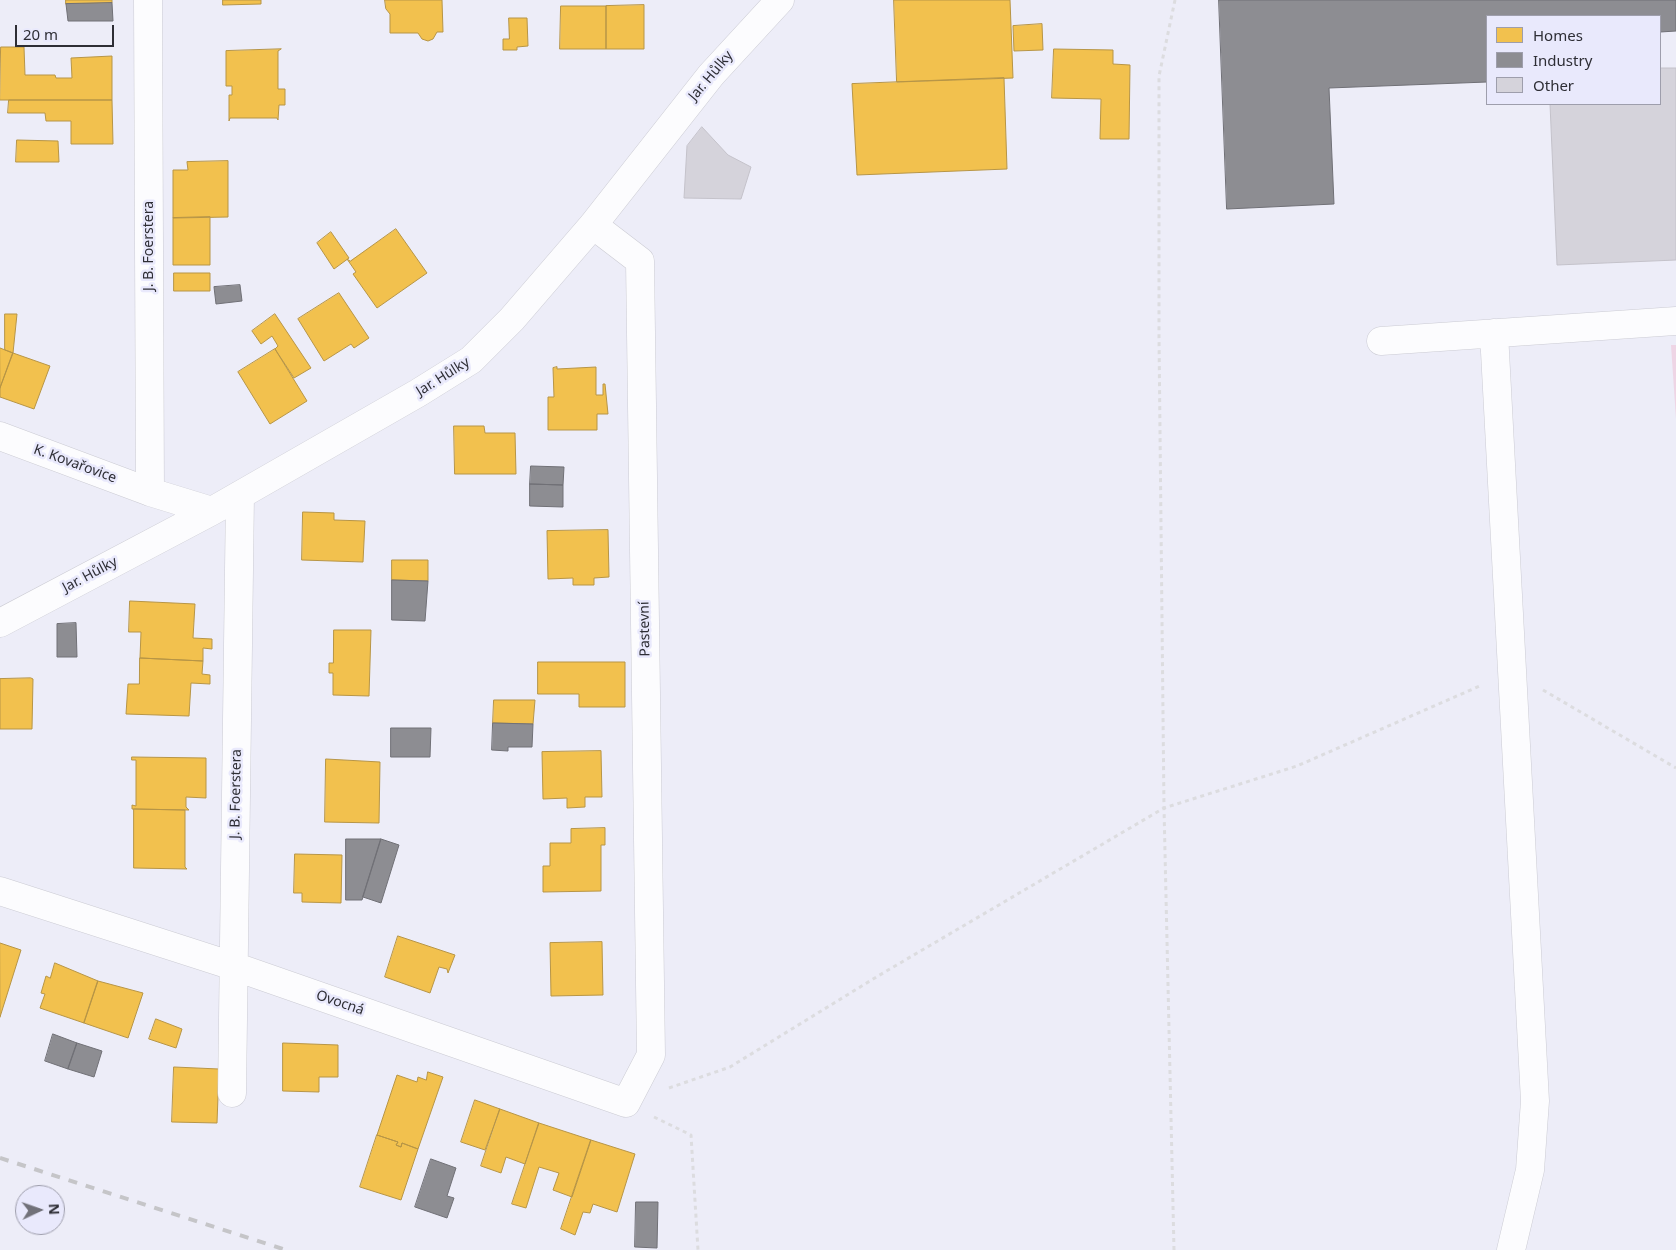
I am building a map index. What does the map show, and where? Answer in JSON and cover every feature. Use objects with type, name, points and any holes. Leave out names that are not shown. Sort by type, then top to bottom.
[{"type":"street","name":"J. B. Foerstera","points":[[148,0],[150,492]]},
{"type":"street","name":"Jar. Hůlky","points":[[0,623],[212,511],[418,393],[471,360],[512,319],[593,225],[711,75],[780,0]]},
{"type":"street","name":"Pastevní","points":[[593,225],[640,261],[651,1055],[626,1103]]},
{"type":"street","points":[[1381,341],[1676,320]]},
{"type":"street","points":[[1494,333],[1534,1101],[1530,1170],[1511,1250]]},
{"type":"street","name":"K. Kovařovice","points":[[0,436],[150,492],[212,511]]},
{"type":"street","name":"J. B. Foerstera","points":[[232,1093],[240,495]]},
{"type":"street","name":"Ovocná","points":[[0,891],[233,966],[626,1103]]},
{"type":"path","points":[[1174,1250],[1164,808],[1159,347],[1159,76],[1175,0]]},
{"type":"path","points":[[626,1103],[730,1067],[878,976],[1164,808],[1297,766],[1512,672],[1676,768]]},
{"type":"path","points":[[626,1103],[691,1135],[698,1250]]},
{"type":"shaded area","points":[[1671,345],[1676,345],[1676,419]]},
{"type":"building: Homes","points":[[66,0],[112,0],[112,3],[66,4]]},
{"type":"building: Homes","points":[[223,0],[261,0],[261,4],[223,5]]},
{"type":"building: Homes","points":[[385,0],[442,0],[443,32],[437,32],[433,39],[428,41],[422,39],[418,33],[390,33],[390,14],[386,9]]},
{"type":"building: Homes","points":[[894,0],[1010,0],[1013,78],[897,82]]},
{"type":"building: Homes","points":[[644,5],[644,49],[606,49],[606,6]]},
{"type":"building: Homes","points":[[561,6],[606,6],[606,49],[560,49]]},
{"type":"building: Homes","points":[[509,18],[527,18],[528,46],[517,47],[517,50],[503,50],[503,39],[509,39]]},
{"type":"building: Homes","points":[[1042,24],[1043,50],[1014,51],[1013,26]]},
{"type":"building: Homes","points":[[1,47],[24,47],[25,75],[55,75],[56,78],[72,78],[71,58],[112,56],[112,100],[0,100]]},
{"type":"building: Homes","points":[[281,49],[278,51],[278,89],[285,89],[285,105],[279,105],[278,120],[277,118],[230,118],[229,121],[229,95],[232,95],[232,86],[226,86],[226,51]]},
{"type":"building: Homes","points":[[1054,49],[1113,50],[1113,64],[1130,65],[1129,139],[1100,139],[1101,99],[1052,98]]},
{"type":"building: Homes","points":[[1004,78],[1007,169],[857,175],[852,84]]},
{"type":"building: Homes","points":[[9,100],[112,100],[113,144],[71,144],[71,121],[46,121],[45,113],[8,113]]},
{"type":"building: Homes","points":[[17,140],[58,141],[59,162],[16,162]]},
{"type":"building: Homes","points":[[228,161],[228,217],[173,218],[173,170],[188,170],[187,162]]},
{"type":"building: Homes","points":[[210,217],[210,265],[173,265],[173,218]]},
{"type":"building: Homes","points":[[396,229],[427,273],[377,308],[353,274],[356,272],[347,259],[350,261]]},
{"type":"building: Homes","points":[[331,232],[349,258],[334,269],[317,243]]},
{"type":"building: Homes","points":[[174,273],[210,273],[210,291],[174,291]]},
{"type":"building: Homes","points":[[339,293],[369,338],[354,348],[351,344],[324,361],[298,319]]},
{"type":"building: Homes","points":[[5,314],[17,314],[13,353],[5,350]]},
{"type":"building: Homes","points":[[275,314],[311,368],[294,378],[275,349],[278,346],[272,336],[261,344],[252,331]]},
{"type":"building: Homes","points":[[0,348],[13,353],[0,388]]},
{"type":"building: Homes","points":[[275,349],[307,401],[270,424],[238,372]]},
{"type":"building: Homes","points":[[13,353],[50,366],[34,409],[0,397],[0,388]]},
{"type":"building: Homes","points":[[557,367],[557,369],[596,367],[596,395],[603,395],[603,384],[605,384],[608,414],[597,414],[597,430],[548,430],[548,397],[554,397],[553,368]]},
{"type":"building: Homes","points":[[454,426],[484,426],[485,433],[515,433],[516,474],[455,474]]},
{"type":"building: Homes","points":[[303,512],[334,513],[334,520],[365,521],[363,562],[302,560]]},
{"type":"building: Homes","points":[[608,530],[609,577],[594,578],[594,585],[573,585],[573,578],[548,579],[547,531]]},
{"type":"building: Homes","points":[[392,560],[428,560],[428,581],[392,580]]},
{"type":"building: Homes","points":[[130,601],[195,604],[193,638],[212,639],[212,649],[203,648],[203,661],[140,658],[141,632],[129,632]]},
{"type":"building: Homes","points":[[334,630],[371,630],[369,696],[333,695],[333,673],[329,673],[329,663],[333,663]]},
{"type":"building: Homes","points":[[140,658],[203,661],[202,674],[210,675],[210,684],[191,683],[189,716],[126,714],[128,684],[139,684]]},
{"type":"building: Homes","points":[[538,662],[625,662],[625,707],[579,707],[579,694],[538,694]]},
{"type":"building: Homes","points":[[0,679],[33,679],[32,729],[0,729]]},
{"type":"building: Homes","points":[[494,700],[535,700],[533,724],[493,723]]},
{"type":"building: Homes","points":[[601,751],[602,797],[585,797],[585,807],[567,808],[567,798],[543,799],[542,752]]},
{"type":"building: Homes","points":[[132,757],[206,758],[206,798],[186,797],[186,807],[189,810],[132,809],[132,805],[136,806],[136,760],[132,760]]},
{"type":"building: Homes","points":[[326,759],[380,762],[379,823],[325,822]]},
{"type":"building: Homes","points":[[134,809],[185,810],[185,867],[187,869],[134,868]]},
{"type":"building: Homes","points":[[605,828],[605,845],[601,845],[601,891],[543,892],[543,866],[550,866],[550,843],[571,843],[571,829]]},
{"type":"building: Homes","points":[[295,854],[342,855],[341,903],[302,902],[302,893],[294,893]]},
{"type":"building: Homes","points":[[398,936],[455,955],[448,973],[447,969],[439,967],[430,993],[385,977]]},
{"type":"building: Homes","points":[[602,942],[603,995],[551,996],[550,943]]},
{"type":"building: Homes","points":[[0,943],[21,950],[0,1017]]},
{"type":"building: Homes","points":[[55,963],[98,981],[84,1023],[40,1008],[45,994],[41,993],[46,976],[50,978]]},
{"type":"building: Homes","points":[[98,981],[143,993],[128,1038],[84,1023]]},
{"type":"building: Homes","points":[[156,1019],[182,1029],[176,1048],[149,1039]]},
{"type":"building: Homes","points":[[283,1043],[338,1045],[338,1077],[319,1077],[319,1092],[283,1091]]},
{"type":"building: Homes","points":[[174,1067],[219,1069],[217,1123],[172,1122]]},
{"type":"building: Homes","points":[[428,1072],[443,1077],[418,1149],[402,1143],[401,1147],[396,1145],[398,1142],[377,1135],[397,1075],[417,1082],[418,1077],[426,1080]]},
{"type":"building: Homes","points":[[475,1100],[500,1109],[485,1150],[461,1142]]},
{"type":"building: Homes","points":[[500,1109],[539,1123],[525,1164],[506,1157],[501,1173],[481,1166]]},
{"type":"building: Homes","points":[[539,1123],[591,1140],[572,1197],[553,1190],[559,1173],[539,1167],[526,1208],[512,1204]]},
{"type":"building: Homes","points":[[377,1135],[398,1142],[396,1145],[401,1147],[402,1143],[418,1149],[401,1200],[360,1187]]},
{"type":"building: Homes","points":[[591,1140],[635,1154],[617,1212],[593,1204],[590,1213],[583,1212],[575,1235],[561,1229]]},
{"type":"building: Industry","points":[[1219,0],[1676,0],[1676,31],[1661,32],[1661,15],[1486,15],[1486,82],[1329,88],[1334,204],[1227,209]]},
{"type":"building: Industry","points":[[112,3],[113,21],[68,21],[66,4]]},
{"type":"building: Industry","points":[[240,285],[242,301],[216,304],[214,287]]},
{"type":"building: Industry","points":[[531,466],[564,467],[563,485],[530,484]]},
{"type":"building: Industry","points":[[530,484],[563,485],[563,507],[530,506]]},
{"type":"building: Industry","points":[[392,580],[428,581],[425,621],[392,620]]},
{"type":"building: Industry","points":[[76,623],[77,657],[57,657],[57,624]]},
{"type":"building: Industry","points":[[493,723],[533,724],[532,747],[508,747],[508,751],[492,750]]},
{"type":"building: Industry","points":[[391,728],[431,728],[430,757],[391,757]]},
{"type":"building: Industry","points":[[346,839],[381,839],[362,900],[346,900]]},
{"type":"building: Industry","points":[[381,839],[399,845],[381,903],[363,897]]},
{"type":"building: Industry","points":[[53,1034],[77,1043],[68,1069],[45,1061]]},
{"type":"building: Industry","points":[[77,1043],[102,1051],[94,1077],[68,1069]]},
{"type":"building: Industry","points":[[431,1159],[456,1168],[447,1196],[454,1198],[447,1218],[415,1207]]},
{"type":"building: Industry","points":[[636,1202],[658,1202],[657,1248],[635,1247]]},
{"type":"building: Other","points":[[1661,68],[1676,68],[1676,260],[1557,265],[1550,105],[1661,105]]},
{"type":"building: Other","points":[[702,127],[728,155],[751,167],[741,199],[684,198],[687,146]]},
{"type":"railway","points":[[0,1158],[286,1250]]}]
